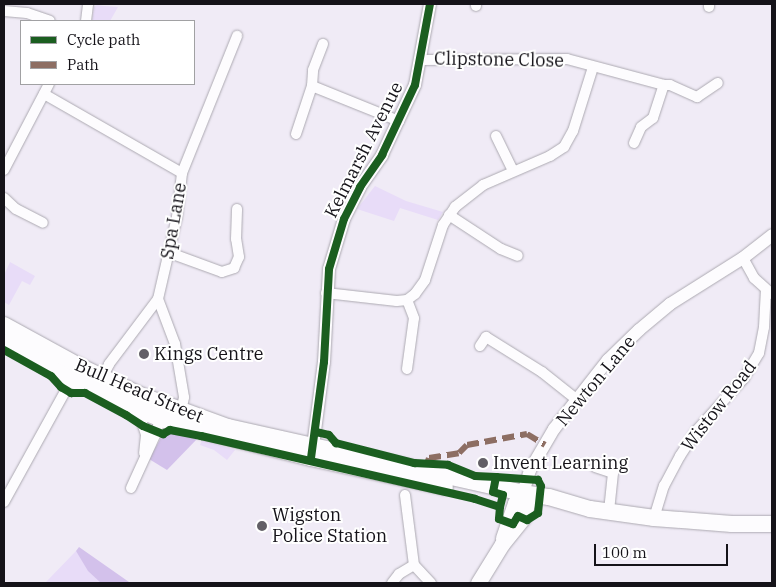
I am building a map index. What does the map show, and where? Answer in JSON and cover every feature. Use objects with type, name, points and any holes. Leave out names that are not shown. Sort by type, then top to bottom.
[{"type":"main road","name":"Bull Head Street","points":[[4,325],[75,372]]},
{"type":"main road","name":"Bull Head Street","points":[[4,342],[75,372],[99,384],[138,410],[161,419],[179,418],[228,426],[313,452],[498,499],[531,500]]},
{"type":"main road","name":"Bull Head Street","points":[[99,384],[152,401],[179,418]]},
{"type":"main road","name":"Bull Head Street","points":[[313,452],[424,471],[486,485],[531,500]]},
{"type":"main road","points":[[478,583],[502,544],[517,528],[531,500],[576,511],[590,509],[654,518],[732,524],[772,524]]},
{"type":"street","points":[[86,20],[88,4]]},
{"type":"street","name":"Kelmarsh Avenue","points":[[313,452],[324,362],[326,293],[329,269],[344,219],[399,121],[415,85],[430,4]]},
{"type":"street","points":[[4,11],[27,13],[47,20]]},
{"type":"street","name":"Spa Lane","points":[[158,299],[170,253],[182,173],[237,36]]},
{"type":"street","points":[[296,134],[312,86],[313,70],[323,44]]},
{"type":"street","name":"Clipstone Close","points":[[421,60],[567,59],[664,85],[676,86],[697,97]]},
{"type":"street","points":[[326,293],[397,301],[407,300],[420,288],[425,280],[440,234],[449,216],[463,199],[483,186],[550,156],[564,147],[573,131],[593,67]]},
{"type":"street","points":[[696,109],[697,97],[718,83]]},
{"type":"street","points":[[4,170],[48,85]]},
{"type":"street","points":[[634,143],[641,127],[653,118],[664,85]]},
{"type":"street","points":[[312,86],[399,121]]},
{"type":"street","points":[[44,94],[182,173]]},
{"type":"street","points":[[496,136],[513,171]]},
{"type":"street","points":[[4,198],[16,210],[44,223]]},
{"type":"street","points":[[170,253],[222,272],[234,268],[239,257],[236,239],[237,209]]},
{"type":"street","points":[[449,216],[501,249],[518,256]]},
{"type":"street","name":"Newton Lane","points":[[531,500],[530,470],[576,399],[608,360],[670,304],[743,258],[772,235]]},
{"type":"street","points":[[743,258],[754,278],[769,292]]},
{"type":"street","name":"Wistow Road","points":[[654,518],[664,486],[680,456],[696,431],[744,378],[759,353],[769,292]]},
{"type":"street","points":[[99,384],[125,341],[158,299]]},
{"type":"street","points":[[158,299],[175,344],[184,397],[179,418]]},
{"type":"street","points":[[407,300],[414,318],[407,369]]},
{"type":"street","points":[[480,346],[486,337],[492,340],[542,372],[576,399]]},
{"type":"street","points":[[4,502],[75,372]]},
{"type":"street","points":[[138,410],[146,435],[144,452],[129,486],[161,419],[159,411],[152,401]]},
{"type":"street","points":[[595,467],[613,473],[609,512]]},
{"type":"street","points":[[405,495],[414,565],[431,583]]},
{"type":"street","points":[[392,583],[399,574],[414,565]]},
{"type":"shaded area","points":[[97,5],[118,7],[111,20],[92,20],[94,7]]},
{"type":"shaded area","points":[[375,186],[406,201],[443,212],[438,220],[400,208],[394,221],[357,209]]},
{"type":"shaded area","points":[[10,262],[35,276],[30,285],[22,281],[9,305],[4,302],[4,275]]},
{"type":"shaded area","points":[[169,432],[197,439],[167,470],[149,459],[162,436]]},
{"type":"shaded area","points":[[202,440],[235,450],[227,460],[214,450],[200,445]]},
{"type":"shaded area","points":[[79,547],[130,583],[101,583],[88,571],[76,551]]},
{"type":"shaded area","points":[[76,551],[117,583],[45,583]]},
{"type":"marked path","points":[[428,461],[429,458],[459,453],[467,445],[527,434],[545,445]]},
{"type":"cycle path","points":[[311,458],[324,362],[329,269],[344,219],[360,187],[382,155],[415,85],[430,4]]},
{"type":"cycle path","points":[[4,350],[51,376],[61,387],[71,393],[85,393],[143,426],[163,434],[170,430],[201,436],[475,499],[500,507],[499,519],[513,524],[518,516],[527,520],[538,513],[541,486],[538,480],[496,477],[493,492],[503,495],[500,507]]},
{"type":"cycle path","points":[[316,432],[329,435],[336,443],[414,463],[448,465],[475,476],[496,477]]},
{"type":"place","name":"Kings Centre","points":[[144,354]]},
{"type":"place","name":"Invent Learning","points":[[483,463]]},
{"type":"place","name":"Wigston Police Station","points":[[262,526]]}]
